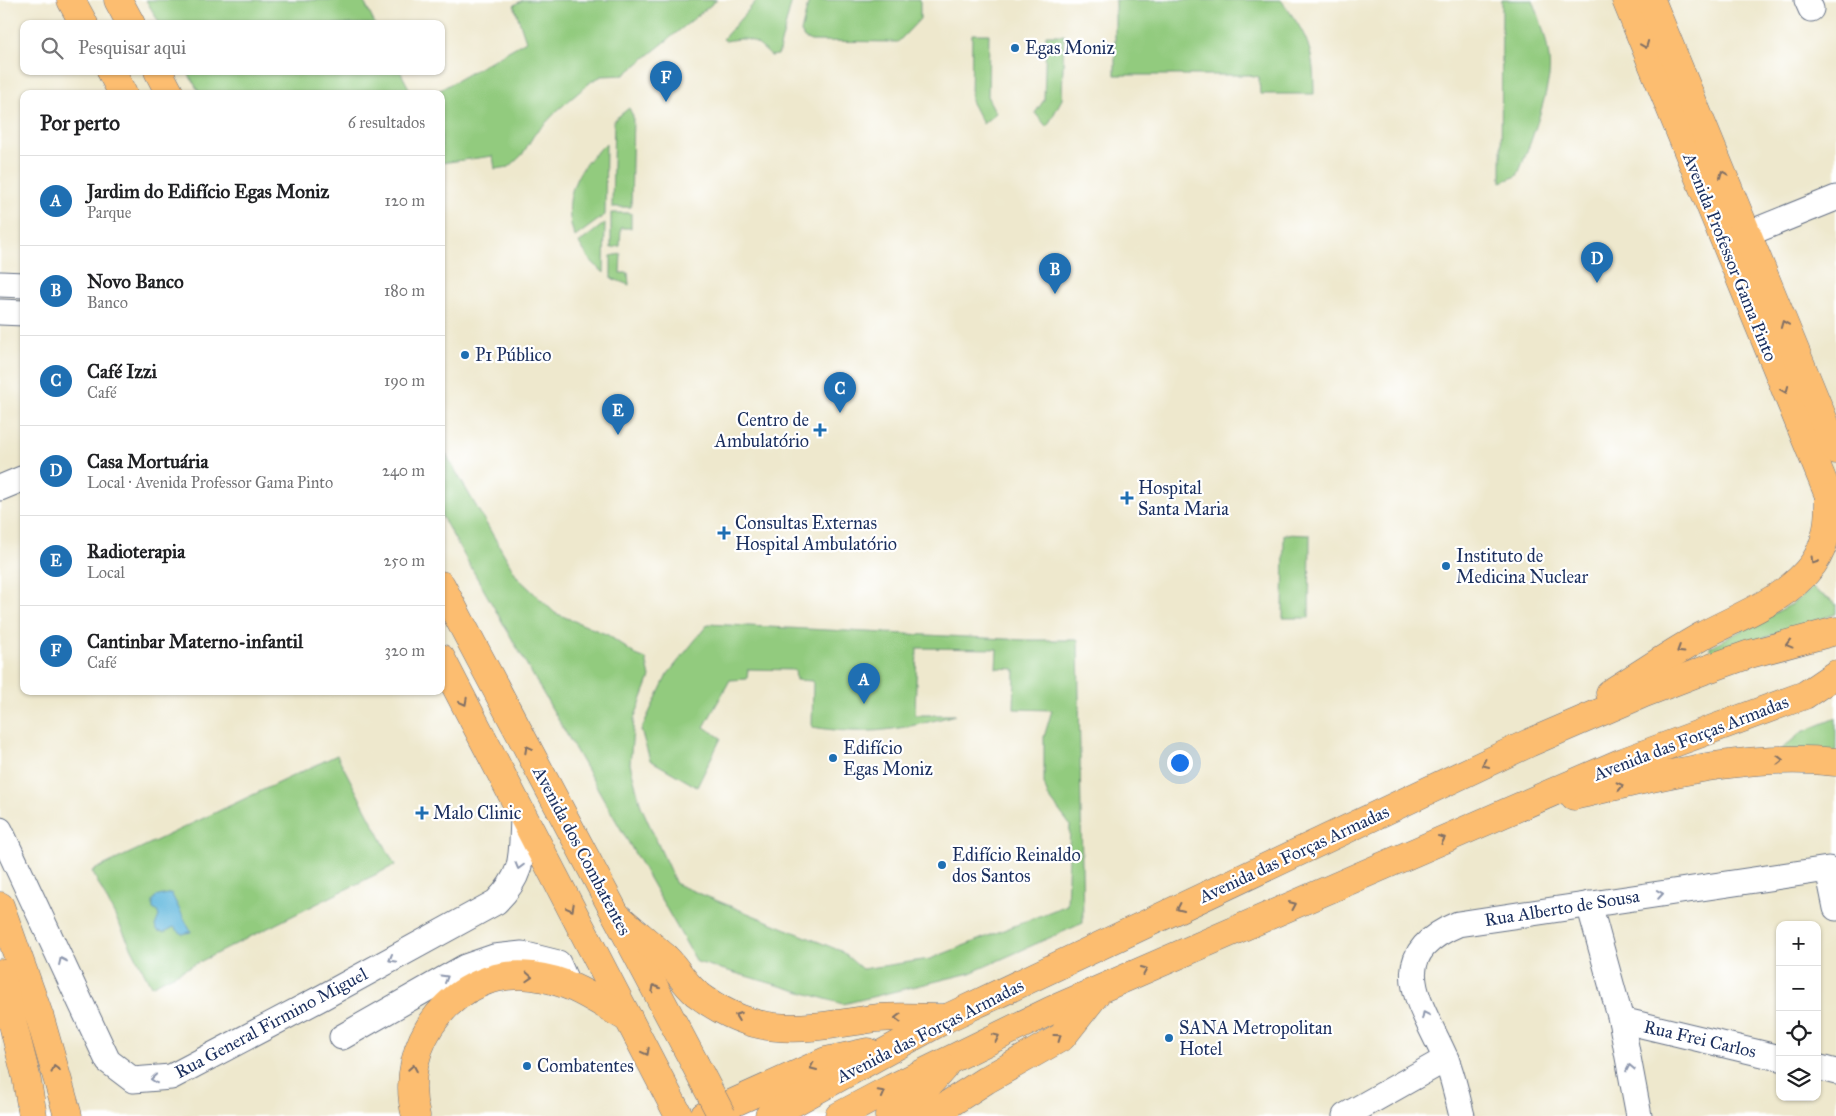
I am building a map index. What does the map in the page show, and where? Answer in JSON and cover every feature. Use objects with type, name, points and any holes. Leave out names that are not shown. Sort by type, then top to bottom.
[{"type":"main road","points":[[71,0],[82,20]]},
{"type":"main road","points":[[118,0],[129,20]]},
{"type":"main road","name":"Avenida Professor Gama Pinto","points":[[1626,0],[1832,506]]},
{"type":"main road","name":"Avenida Professor Gama Pinto","points":[[1651,0],[1836,450]]},
{"type":"main road","points":[[112,75],[121,90]]},
{"type":"main road","points":[[160,75],[168,90]]},
{"type":"main road","points":[[1529,743],[1700,637],[1794,585],[1814,562],[1822,547],[1832,506]]},
{"type":"main road","name":"Avenida dos Combatentes","points":[[445,593],[722,1116]]},
{"type":"main road","name":"Avenida das Forças Armadas","points":[[769,1116],[947,1018],[1529,743],[1645,692],[1705,670],[1750,654],[1836,631]]},
{"type":"main road","name":"Avenida dos Combatentes","points":[[445,666],[673,1105]]},
{"type":"main road","name":"Avenida das Forças Armadas","points":[[839,1116],[952,1058],[1100,989],[1620,763],[1805,695],[1836,674]]},
{"type":"main road","name":"Avenida das Forças Armadas","points":[[1805,695],[1836,692]]},
{"type":"main road","points":[[1504,812],[1687,770],[1733,763],[1779,760],[1836,762]]},
{"type":"main road","points":[[0,906],[40,1018],[68,1116]]},
{"type":"main road","points":[[616,916],[668,960],[694,991],[728,1012],[749,1021],[772,1028],[793,1029],[820,1028],[880,1018],[947,1018]]},
{"type":"main road","points":[[0,972],[26,1076],[33,1116]]},
{"type":"main road","points":[[416,1116],[411,1085],[413,1066],[419,1045],[440,1011],[456,996],[490,981],[527,976],[567,983],[629,1020]]},
{"type":"main road","points":[[930,1116],[986,1080],[1062,1037],[1100,989]]},
{"type":"main road","points":[[704,1116],[826,1061],[894,1047]]},
{"type":"main road","points":[[889,1116],[915,1100],[952,1058]]},
{"type":"street","points":[[1748,234],[1836,198]]},
{"type":"street","points":[[0,284],[20,285]]},
{"type":"street","points":[[0,312],[20,312]]},
{"type":"street","points":[[0,488],[20,480]]},
{"type":"street","name":"Rua General Firmino Miguel","points":[[0,830],[108,1062],[133,1080],[171,1077],[321,998],[496,902],[511,887],[521,866],[524,818]]},
{"type":"street","name":"Rua Alberto de Sousa","points":[[1462,1116],[1446,1059],[1417,999],[1413,984],[1413,967],[1421,950],[1430,939],[1458,924],[1828,868],[1836,908]]},
{"type":"street","points":[[1589,904],[1621,1020],[1639,1116]]},
{"type":"street","points":[[342,1037],[465,967],[494,957],[522,954],[558,962],[567,983]]},
{"type":"street","name":"Rua Frei Carlos","points":[[1621,1020],[1776,1057]]},
{"type":"street","points":[[1345,1116],[1446,1059]]},
{"type":"street","points":[[1821,1068],[1836,1072]]},
{"type":"green space","points":[[146,0],[363,0],[373,20],[158,20]]},
{"type":"green space","points":[[523,0],[717,0],[624,75],[602,76],[592,81],[559,109],[534,135],[522,155],[509,167],[495,169],[493,156],[445,162],[445,90],[440,90],[526,41],[514,5]]},
{"type":"green space","points":[[757,0],[792,0],[778,55],[771,56],[756,43],[746,39],[726,41],[723,39]]},
{"type":"green space","points":[[809,0],[920,0],[920,19],[898,42],[811,41],[804,38],[801,32]]},
{"type":"green space","points":[[1115,0],[1281,0],[1298,24],[1308,44],[1313,65],[1314,94],[1260,94],[1259,77],[1249,75],[1115,75]]},
{"type":"green space","points":[[1502,0],[1533,0],[1545,37],[1550,67],[1540,113],[1522,165],[1517,176],[1501,182]]},
{"type":"green space","points":[[972,34],[989,34],[988,98],[996,113],[983,124],[971,101]]},
{"type":"green space","points":[[1046,35],[1064,35],[1062,99],[1047,127],[1035,113],[1044,100]]},
{"type":"green space","points":[[189,75],[402,75],[410,90],[198,90]]},
{"type":"green space","points":[[629,108],[633,116],[631,207],[612,207],[614,120]]},
{"type":"green space","points":[[606,144],[605,215],[575,237],[569,210],[574,185],[579,173]]},
{"type":"green space","points":[[611,213],[631,213],[631,228],[621,228],[620,246],[611,248]]},
{"type":"green space","points":[[605,223],[604,273],[589,259],[579,243]]},
{"type":"green space","points":[[621,254],[620,273],[628,273],[629,285],[611,278],[611,256]]},
{"type":"green space","points":[[445,453],[518,578],[555,613],[608,635],[636,655],[646,659],[650,677],[634,719],[630,764],[641,806],[676,884],[841,951],[862,969],[930,959],[1067,905],[1070,825],[1048,796],[1044,784],[1044,737],[1052,710],[1014,709],[1015,669],[996,668],[997,649],[917,648],[915,715],[955,715],[901,728],[884,730],[850,731],[812,727],[813,681],[796,680],[795,670],[748,669],[747,679],[730,680],[704,727],[721,738],[697,787],[650,760],[641,730],[667,675],[708,624],[1026,640],[1078,640],[1083,923],[970,973],[843,1004],[697,962],[445,522]]},
{"type":"green space","points":[[1284,534],[1310,535],[1309,618],[1283,618]]},
{"type":"green space","points":[[1812,588],[1836,604],[1836,614],[1715,654],[1710,647],[1792,604]]},
{"type":"green space","points":[[1836,718],[1836,754],[1778,752],[1802,732]]},
{"type":"green space","points":[[337,755],[395,865],[151,986],[92,871]]},
{"type":"water","points":[[171,893],[191,932],[182,934],[174,927],[164,932],[158,931],[155,926],[159,916],[157,911],[153,909],[153,901],[155,897]]},
{"type":"place","name":"Egas Moniz","points":[[1015,48]]},
{"type":"place","name":"Cantinbar Materno-infantil","points":[[666,102]]},
{"type":"place","name":"Casa Mortuária","points":[[1597,283]]},
{"type":"place","name":"Novo Banco","points":[[1055,294]]},
{"type":"place","name":"P1 Público","points":[[465,355]]},
{"type":"place","name":"Café Izzi","points":[[840,413]]},
{"type":"place","name":"Centro de Ambulatório","points":[[820,430]]},
{"type":"place","name":"Radioterapia","points":[[618,435]]},
{"type":"place","name":"Hospital Santa Maria","points":[[1127,498]]},
{"type":"place","name":"Consultas Externas Hospital Ambulatório","points":[[724,533]]},
{"type":"place","name":"Instituto de Medicina Nuclear","points":[[1446,566]]},
{"type":"place","name":"Jardim do Edifício Egas Moniz","points":[[864,704]]},
{"type":"place","name":"Edifício Egas Moniz","points":[[833,758]]},
{"type":"place","name":"Malo Clinic","points":[[422,813]]},
{"type":"place","name":"Edifício Reinaldo dos Santos","points":[[942,865]]},
{"type":"place","name":"SANA Metropolitan Hotel","points":[[1169,1038]]},
{"type":"place","name":"Combatentes","points":[[527,1066]]}]
